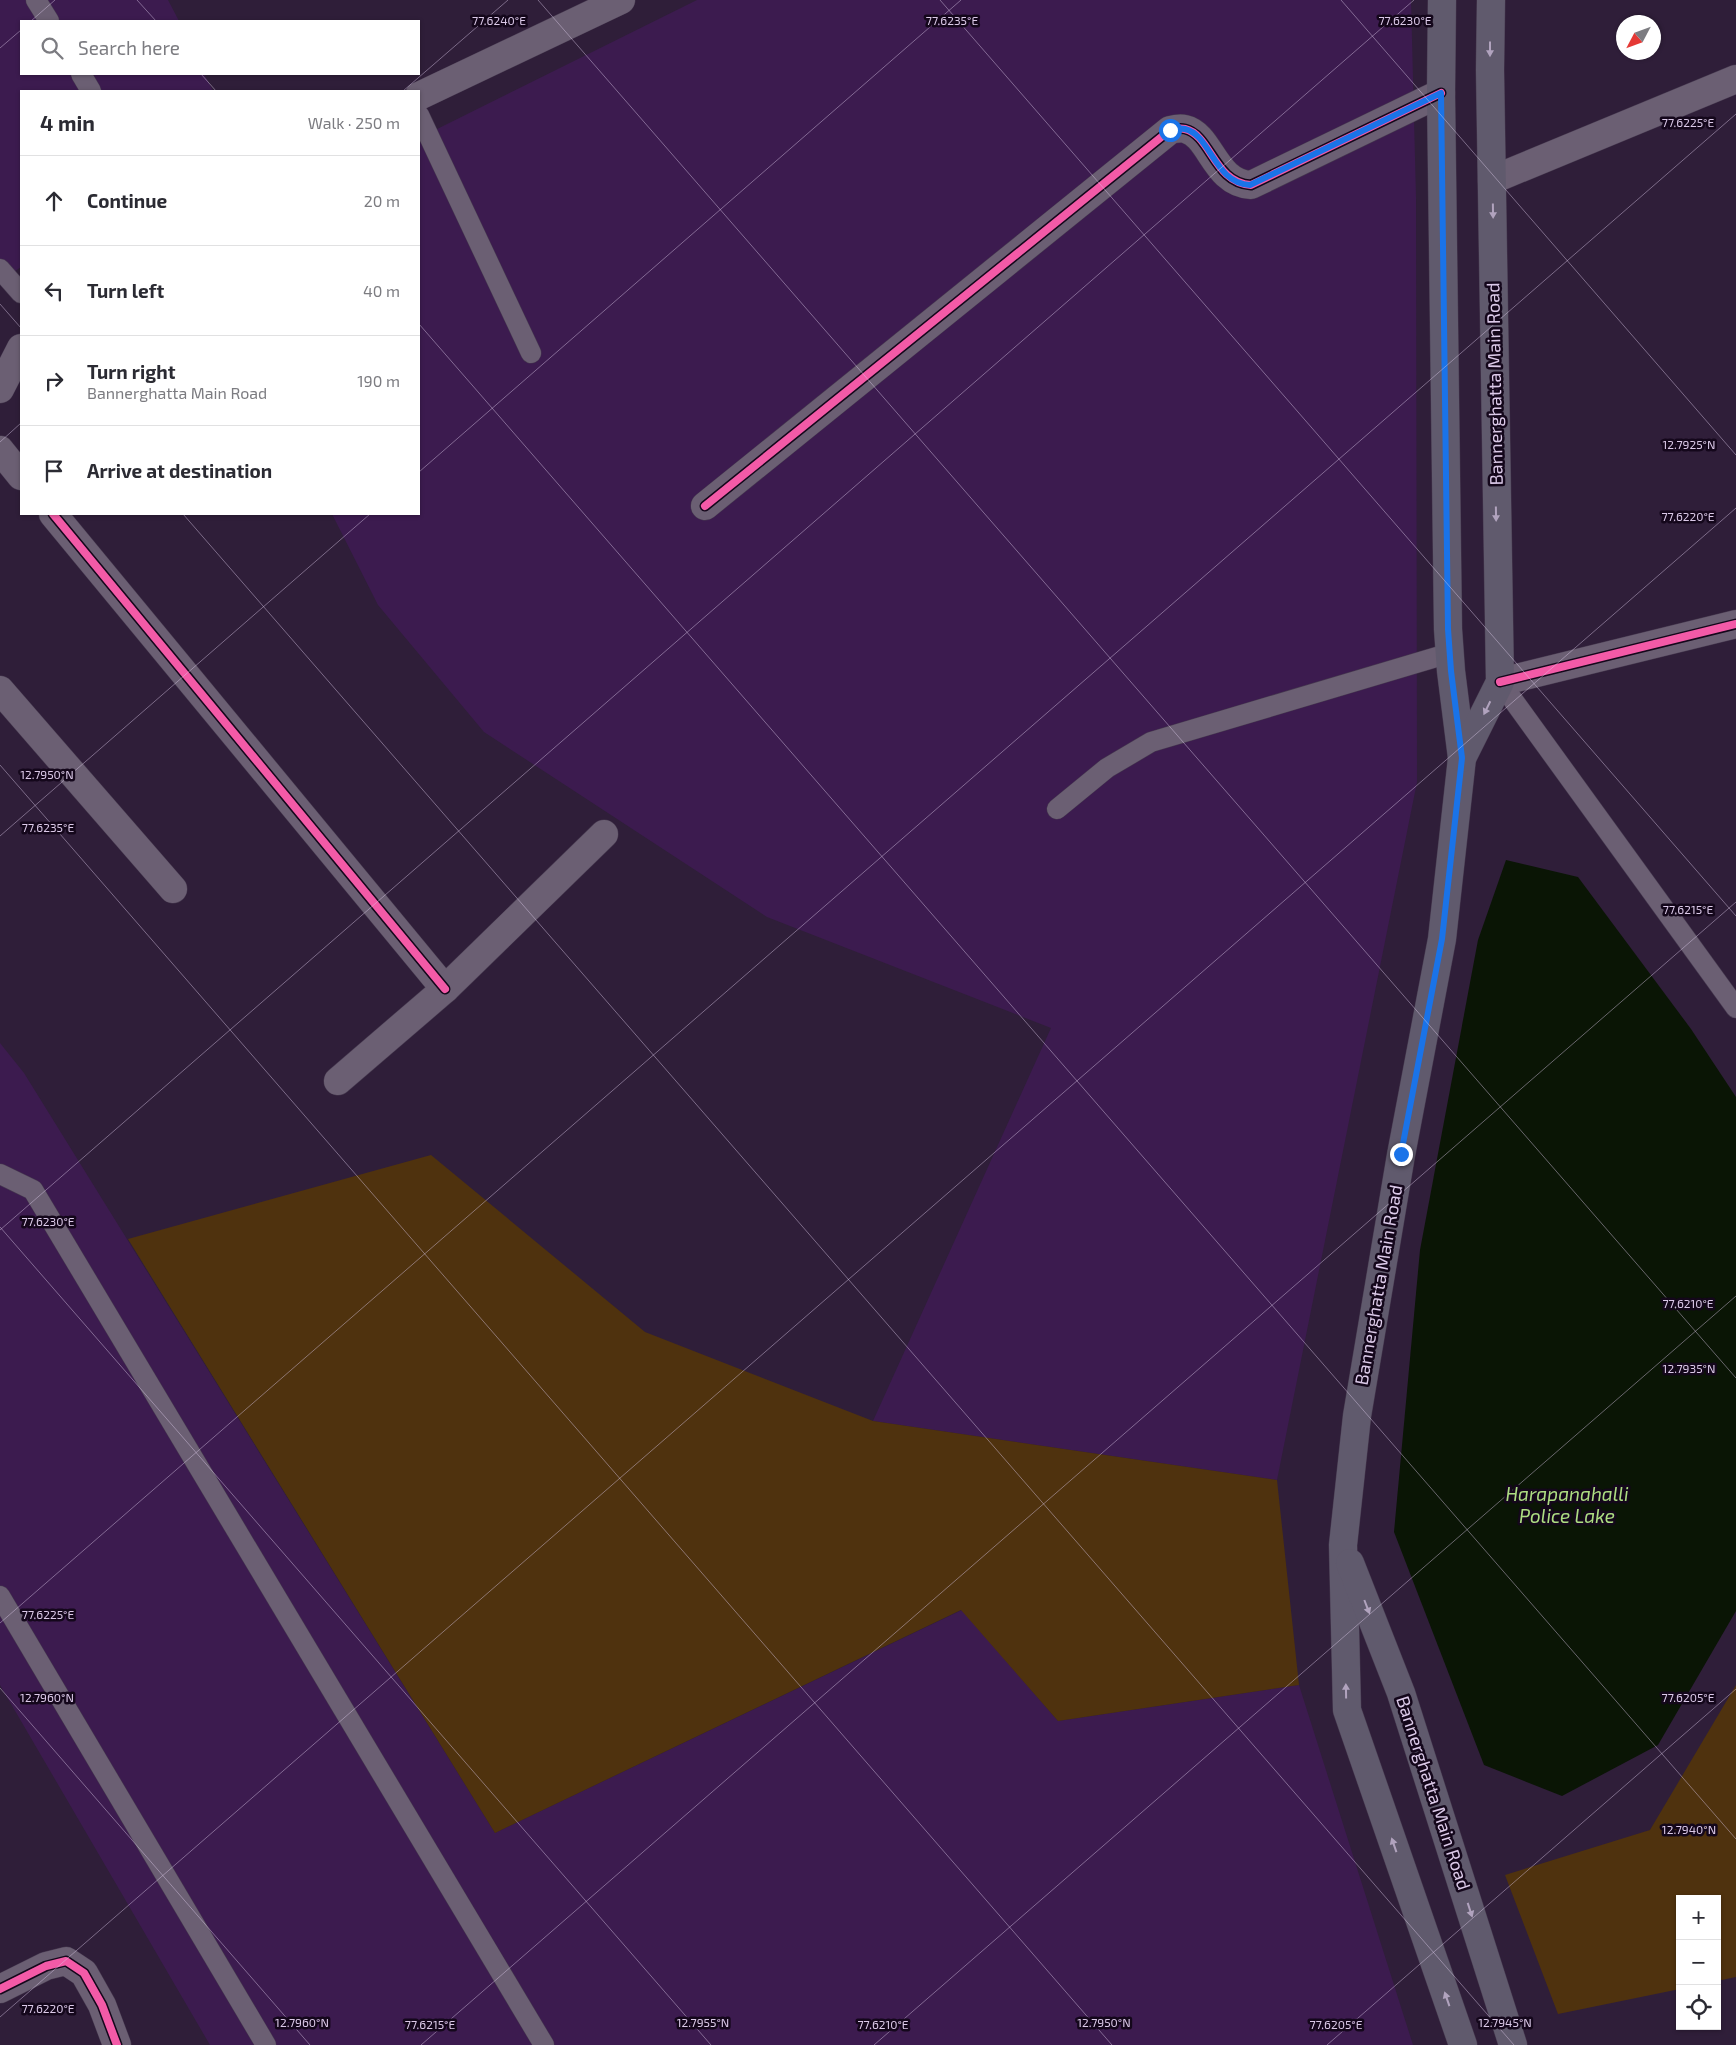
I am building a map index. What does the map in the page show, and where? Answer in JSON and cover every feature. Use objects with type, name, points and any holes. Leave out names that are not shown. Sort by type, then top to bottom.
[{"type":"main road","name":"Bannerghatta Main Road","points":[[1442,0],[1441,93],[1450,654],[1462,758],[1442,939],[1401,1154],[1357,1416],[1343,1545],[1347,1710],[1463,2045]]},
{"type":"main road","name":"Bannerghatta Main Road","points":[[1462,758],[1500,682],[1491,0]]},
{"type":"main road","name":"Bannerghatta Main Road","points":[[1343,1545],[1402,1694],[1513,2045]]},
{"type":"street","points":[[420,96],[621,0]]},
{"type":"street","points":[[1492,180],[1736,78]]},
{"type":"street","points":[[705,506],[1170,130],[1184,128],[1195,134],[1230,180],[1250,185],[1441,93]]},
{"type":"street","points":[[0,388],[20,350]]},
{"type":"street","points":[[0,450],[20,475]]},
{"type":"street","points":[[54,515],[445,989]]},
{"type":"street","points":[[1500,682],[1736,624]]},
{"type":"street","points":[[0,690],[173,889]]},
{"type":"street","points":[[338,1081],[445,989],[604,834]]},
{"type":"street","points":[[0,1989],[46,1966],[66,1961],[84,1973],[102,2005],[118,2045]]},
{"type":"lane","points":[[36,0],[48,20]]},
{"type":"lane","points":[[81,75],[90,90]]},
{"type":"lane","points":[[420,117],[531,353]]},
{"type":"lane","points":[[0,269],[20,292]]},
{"type":"lane","points":[[1057,810],[1107,768],[1151,742],[1450,654]]},
{"type":"lane","points":[[1500,682],[1736,1008]]},
{"type":"lane","points":[[0,1174],[33,1190],[544,2045]]},
{"type":"lane","points":[[0,1596],[266,2045]]},
{"type":"shaded area","points":[[0,0],[168,0],[178,20],[20,20],[20,75],[205,75],[212,90],[20,90],[20,268],[0,281]]},
{"type":"shaded area","points":[[697,0],[1411,0],[1416,197],[1417,782],[1277,1480],[873,1421],[1051,1028],[767,917],[484,732],[378,605],[333,515],[420,515],[420,138]]},
{"type":"shaded area","points":[[0,1043],[24,1073],[495,1833],[962,1610],[1058,1721],[1299,1685],[1413,2045],[210,2045],[0,1685]]},
{"type":"shaded area","points":[[431,1155],[645,1332],[873,1421],[1277,1480],[1299,1685],[1058,1721],[961,1610],[495,1833],[128,1239]]},
{"type":"shaded area","points":[[1736,1685],[1736,1977],[1721,1980],[1721,1895],[1676,1895],[1676,1990],[1558,2014],[1505,1875],[1650,1830]]},
{"type":"water","name":"Harapanahalli Police Lake","points":[[1506,860],[1578,877],[1691,1029],[1736,1097],[1736,1611],[1658,1745],[1562,1796],[1484,1765],[1394,1532],[1420,1250],[1478,940]]},
{"type":"cycle path","points":[[705,506],[1170,130],[1183,129],[1194,133],[1229,176],[1239,182],[1251,185],[1441,93]]},
{"type":"cycle path","points":[[54,515],[445,989]]},
{"type":"cycle path","points":[[1500,682],[1736,624]]},
{"type":"cycle path","points":[[0,1989],[46,1966],[66,1961],[84,1973],[102,2005],[117,2045]]},
{"type":"route","points":[[1170,130],[1184,128],[1195,134],[1230,180],[1250,185],[1441,93],[1448,629],[1451,671],[1462,758],[1442,939],[1401,1154]]}]
